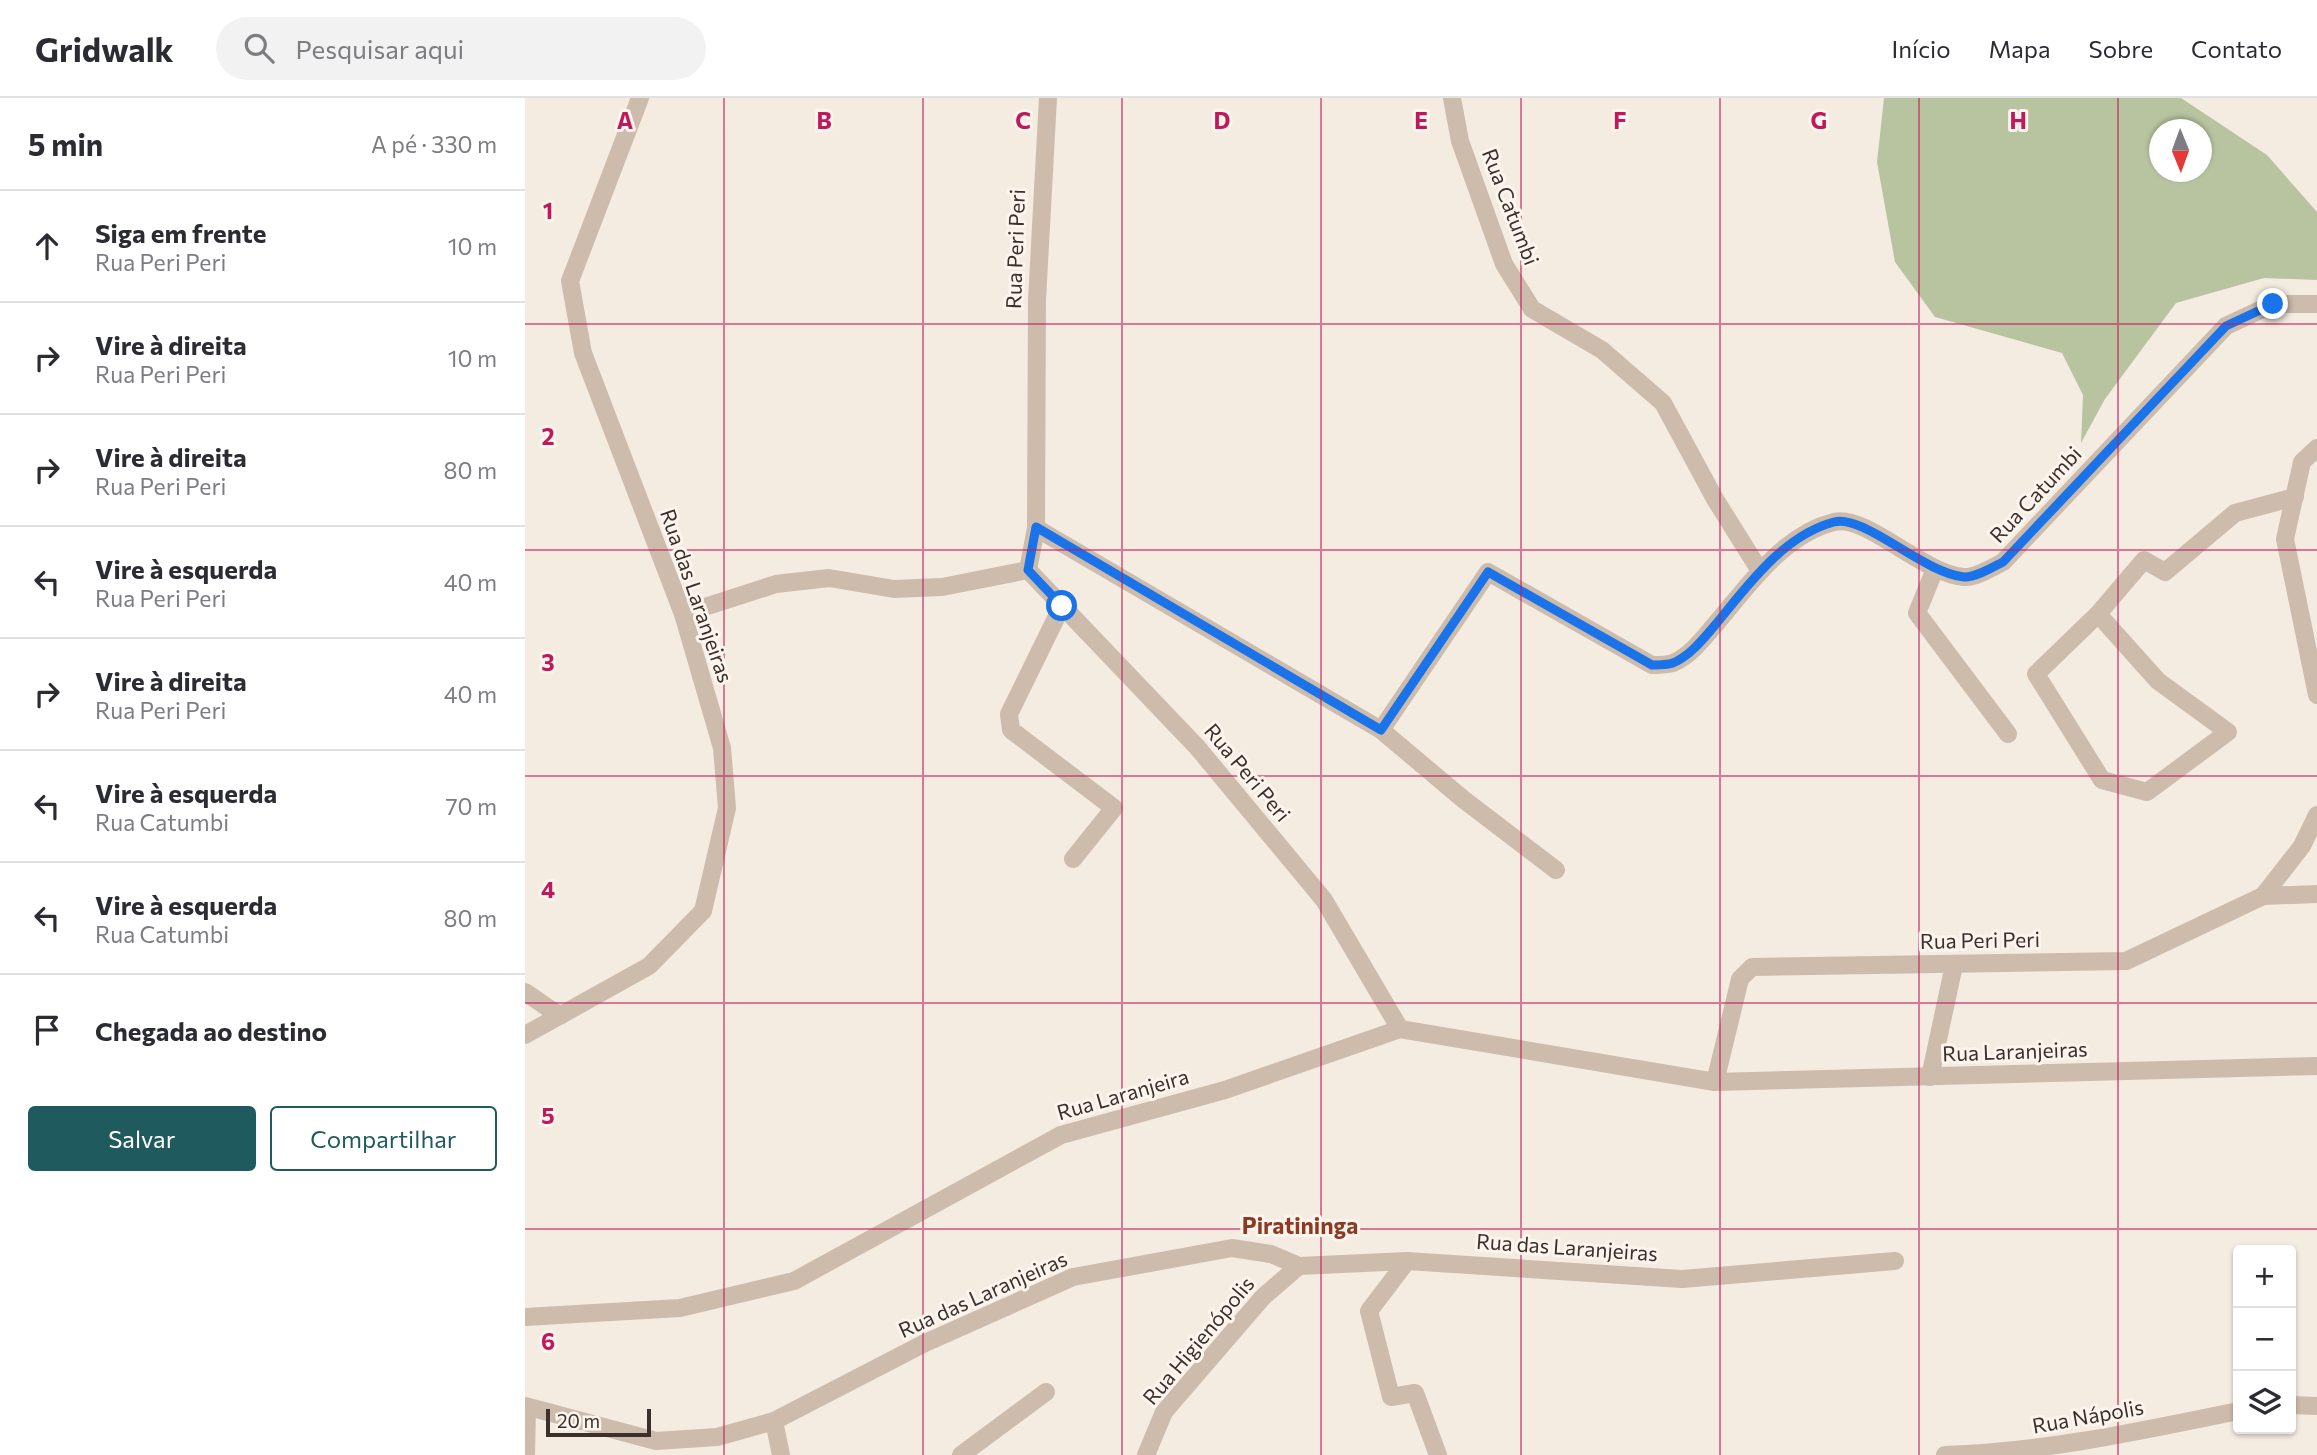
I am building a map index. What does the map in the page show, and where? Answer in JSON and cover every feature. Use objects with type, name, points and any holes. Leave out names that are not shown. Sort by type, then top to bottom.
[{"type":"street","name":"Rua das Laranjeiras","points":[[525,1035],[649,966],[703,911],[727,808],[722,748],[683,614],[583,353],[570,281],[640,98]]},
{"type":"street","name":"Rua Peri Peri","points":[[1048,98],[1037,300],[1036,527],[1028,570],[1196,747],[1324,900],[1400,1029]]},
{"type":"street","name":"Rua Catumbi","points":[[1452,98],[1460,141],[1504,264],[1532,309],[1602,350],[1663,403],[1715,499],[1760,571]]},
{"type":"street","name":"Rua Catumbi","points":[[1381,730],[1488,572],[1652,665],[1671,664],[1694,649],[1760,571],[1811,528],[1839,520],[1868,527],[1893,547],[1935,569],[1966,578],[2003,562],[2226,326],[2273,304],[2317,304]]},
{"type":"street","points":[[2317,447],[2302,463],[2285,539],[2317,695]]},
{"type":"street","points":[[2098,614],[2158,681],[2228,732],[2147,792],[2102,780],[2036,674],[2098,614],[2144,561],[2165,572],[2235,513],[2295,497]]},
{"type":"street","points":[[1036,527],[1381,730],[1463,799],[1556,870]]},
{"type":"street","points":[[1935,569],[1917,613],[2008,734]]},
{"type":"street","points":[[683,614],[789,583],[829,578],[894,589],[942,587],[1028,570]]},
{"type":"street","points":[[1062,606],[1009,714],[1011,730],[1114,808],[1073,859]]},
{"type":"street","points":[[2263,896],[2302,846],[2317,814]]},
{"type":"street","name":"Rua Peri Peri","points":[[1715,1082],[1740,979],[1752,967],[2126,961],[2263,896],[2317,894]]},
{"type":"street","points":[[1930,1077],[1954,965]]},
{"type":"street","points":[[525,992],[560,1016]]},
{"type":"street","name":"Rua Laranjeira","points":[[525,1317],[680,1308],[794,1281],[1061,1135],[1224,1090],[1400,1029],[1715,1082]]},
{"type":"street","name":"Rua Laranjeiras","points":[[1715,1082],[2317,1066]]},
{"type":"street","name":"Rua das Laranjeiras","points":[[526,1407],[657,1448],[717,1437],[773,1421],[925,1343],[1073,1277],[1232,1248],[1271,1254],[1300,1266],[1407,1261],[1682,1279],[1895,1261]]},
{"type":"street","points":[[1407,1261],[1369,1311],[1391,1396],[1415,1393],[1438,1455]]},
{"type":"street","name":"Rua Higienópolis","points":[[1146,1455],[1164,1412],[1263,1297],[1300,1266]]},
{"type":"street","points":[[961,1455],[1046,1392]]},
{"type":"street","points":[[2296,1405],[2317,1406]]},
{"type":"street","points":[[526,1407],[526,1455]]},
{"type":"street","name":"Rua Nápolis","points":[[1945,1455],[2010,1453],[2098,1440],[2233,1412]]},
{"type":"street","points":[[773,1421],[781,1455]]},
{"type":"green space","points":[[1884,98],[2181,98],[2267,155],[2317,212],[2317,280],[2264,278],[2176,303],[2105,399],[2081,443],[2083,395],[2062,353],[1935,317],[1895,262],[1877,162]]},
{"type":"district","name":"Piratininga","points":[[1300,1226]]},
{"type":"route","points":[[1062,606],[1028,570],[1036,527],[1381,730],[1488,572],[1652,665],[1671,664],[1694,649],[1760,571],[1811,528],[1839,520],[1868,527],[1893,547],[1935,569],[1966,578],[2003,562],[2226,326],[2273,304]]}]
